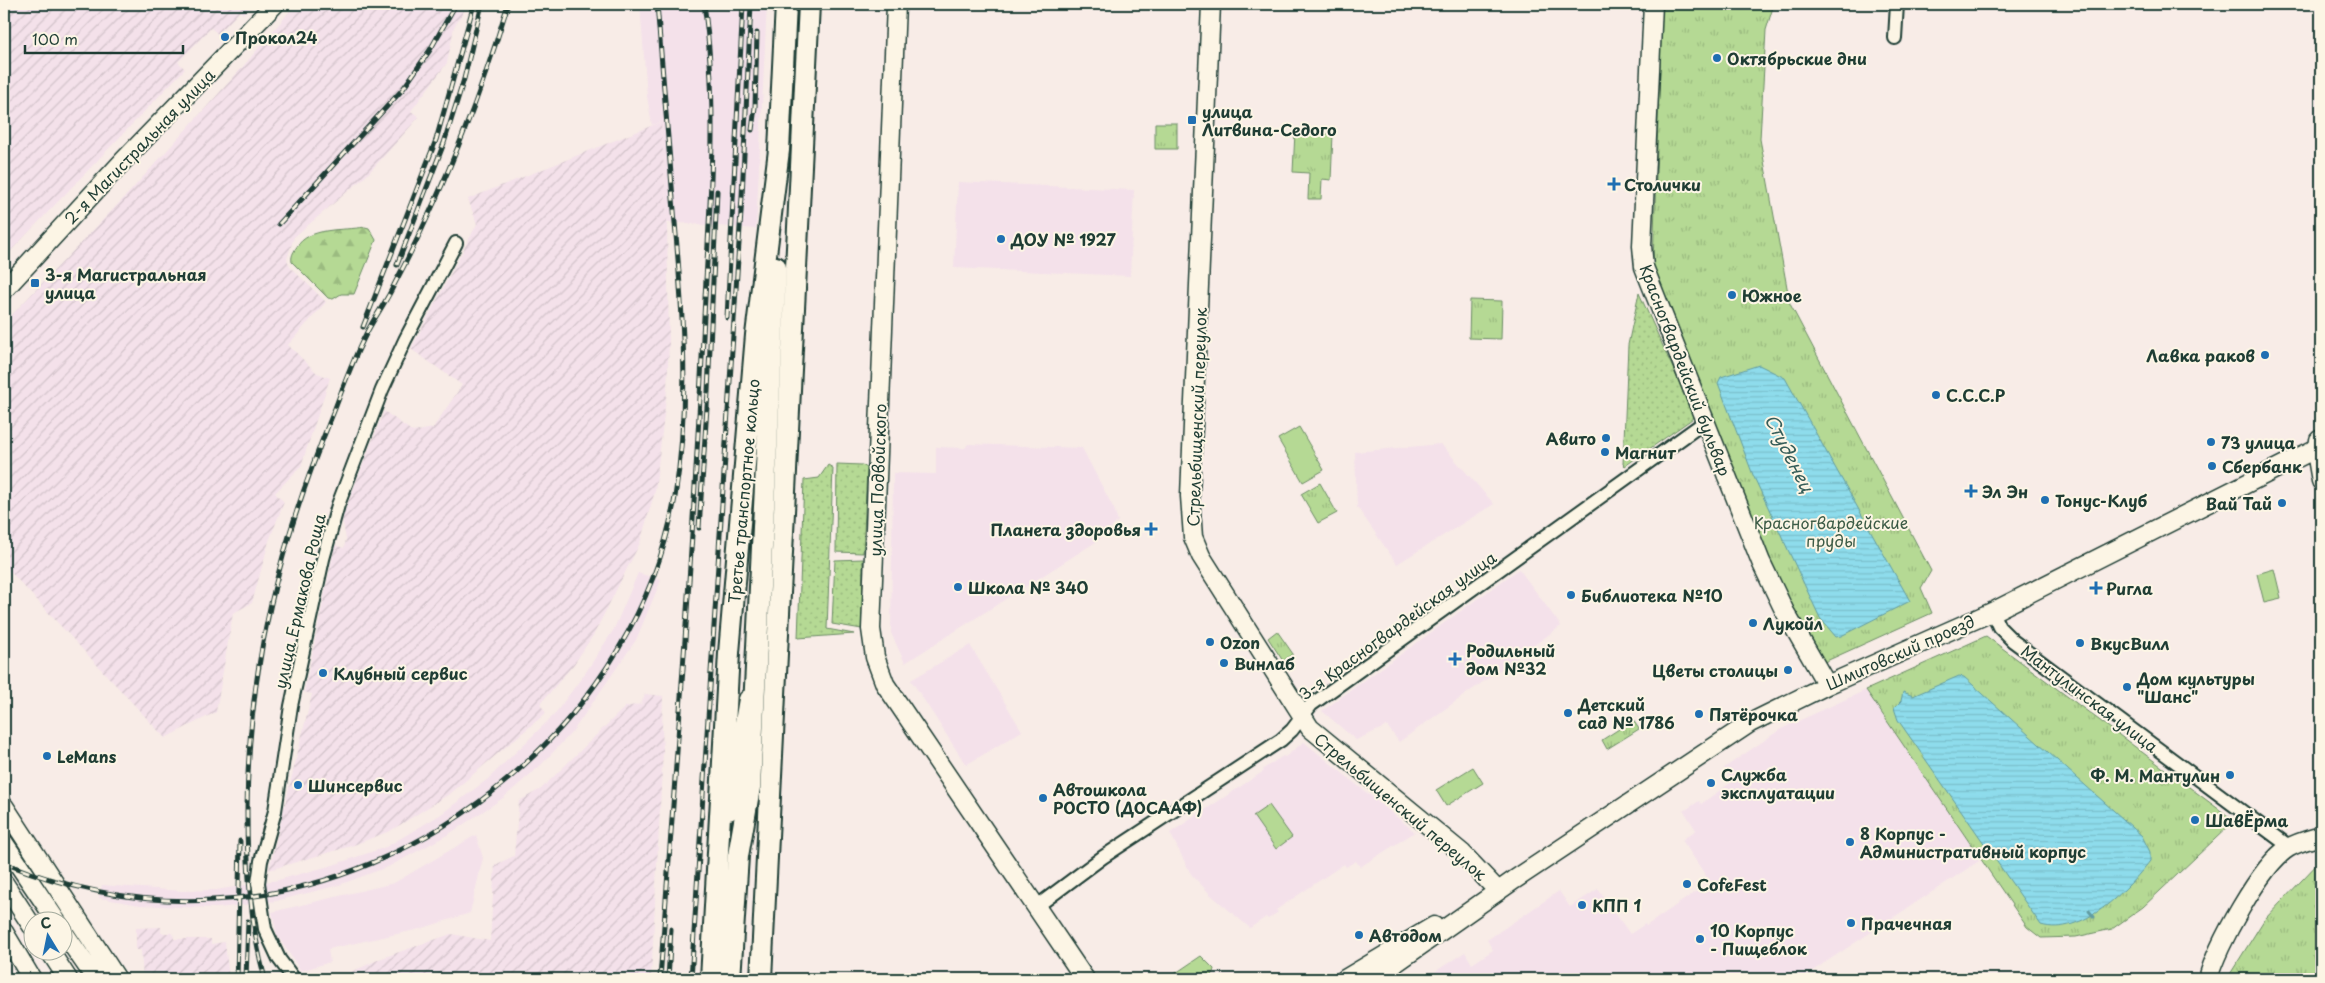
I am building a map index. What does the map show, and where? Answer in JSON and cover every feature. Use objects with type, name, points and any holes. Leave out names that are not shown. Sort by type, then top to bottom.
[{"type":"main road","name":"Третье транспортное кольцо","points":[[730,979],[738,856],[750,787],[774,319],[786,4]]},
{"type":"main road","points":[[761,979],[809,4]]},
{"type":"main road","name":"Третье транспортное кольцо","points":[[711,979],[729,653],[756,335],[779,150]]},
{"type":"main road","points":[[774,716],[780,835],[774,979]]},
{"type":"street","name":"2-я Магистральная улица","points":[[4,290],[123,161],[275,4]]},
{"type":"street","name":"улица Подвойского","points":[[896,4],[871,629],[875,657],[885,684],[1085,979]]},
{"type":"street","name":"Стрельбищенский переулок","points":[[1212,4],[1190,496],[1193,537],[1201,556],[1301,716],[1314,733],[1462,854],[1498,891]]},
{"type":"street","name":"Красногвардейский бульвар","points":[[1652,4],[1642,246],[1644,267],[1761,562],[1785,612],[1827,685]]},
{"type":"street","points":[[1895,38],[1897,4]]},
{"type":"street","name":"улица Ермакова Роща","points":[[294,979],[279,959],[265,929],[258,883],[261,861],[275,811],[291,706],[323,559],[341,498],[382,390],[405,340],[456,243]]},
{"type":"street","name":"3-я Красногвардейская улица","points":[[1036,907],[1103,858],[1280,740],[1292,730],[1311,705],[1699,426],[1704,420]]},
{"type":"street","points":[[2320,443],[2317,458],[2321,481]]},
{"type":"street","name":"Шмитовский проезд","points":[[1373,979],[1498,891],[1750,723],[1827,685],[1992,612],[2320,443]]},
{"type":"street","name":"Мантулинская улица","points":[[1992,612],[2000,627],[2013,641],[2290,847]]},
{"type":"street","points":[[716,979],[730,800],[756,662]]},
{"type":"street","points":[[737,979],[750,787]]},
{"type":"street","points":[[4,806],[116,979]]},
{"type":"street","points":[[2208,979],[2218,951],[2266,870],[2290,847],[2321,836]]},
{"type":"street","points":[[4,843],[49,910]]},
{"type":"street","points":[[4,883],[22,911]]},
{"type":"street","name":"Шмитовский проезд","points":[[1345,979],[1403,943],[1498,891]]},
{"type":"street","points":[[705,979],[711,913],[714,904]]},
{"type":"street","points":[[4,932],[32,979]]},
{"type":"street","points":[[72,944],[96,979]]},
{"type":"street","points":[[56,960],[68,979]]},
{"type":"shaded area","points":[[4,4],[252,4],[243,14],[240,11],[218,34],[211,28],[178,62],[185,69],[4,258]]},
{"type":"shaded area","points":[[296,4],[463,4],[467,6],[454,27],[447,63],[411,111],[419,117],[366,176],[294,237],[287,259],[290,267],[326,302],[288,345],[317,373],[330,378],[301,466],[275,493],[284,502],[269,541],[252,603],[233,613],[216,712],[165,738],[4,565],[4,323],[124,198],[240,70]]},
{"type":"shaded area","points":[[640,4],[767,4],[756,229],[667,222],[661,122],[652,125],[647,96]]},
{"type":"shaded area","points":[[661,122],[667,222],[669,342],[667,390],[655,491],[640,543],[594,634],[574,664],[540,704],[546,713],[451,793],[390,831],[351,846],[269,870],[312,694],[304,692],[335,545],[344,548],[346,539],[342,518],[384,411],[413,432],[433,428],[462,385],[411,349],[477,224],[468,199]]},
{"type":"shaded area","points":[[958,182],[1134,190],[1130,276],[954,268]]},
{"type":"shaded area","name":"Школа № 340","points":[[968,444],[1082,448],[1114,509],[1118,521],[1099,540],[905,663],[891,633],[893,473],[936,474],[936,447],[965,448]]},
{"type":"shaded area","points":[[1441,444],[1494,504],[1397,564],[1357,507],[1355,452]]},
{"type":"shaded area","name":"Родильный дом №32","points":[[1519,569],[1561,626],[1399,742],[1387,726],[1356,740],[1322,711]]},
{"type":"shaded area","points":[[638,573],[661,580],[636,640],[573,731],[541,765],[503,798],[449,834],[390,866],[339,885],[276,901],[218,908],[140,905],[99,898],[102,885],[182,891],[216,890],[278,880],[333,865],[386,847],[440,815],[488,779],[554,715],[586,672],[614,629]]},
{"type":"shaded area","points":[[970,645],[1022,731],[966,765],[911,680]]},
{"type":"shaded area","points":[[1866,690],[1982,859],[1800,979],[1424,979],[1465,952],[1472,964],[1493,950],[1487,940],[1559,891],[1570,907],[1598,889],[1630,934],[1645,924],[1646,926],[1710,882],[1682,840],[1696,830],[1684,811],[1699,801],[1701,804],[1733,781],[1724,768],[1781,729]]},
{"type":"shaded area","points":[[645,694],[663,696],[663,751],[651,979],[342,979],[351,972],[382,958],[451,934],[490,941],[495,865],[514,856],[519,801],[541,789],[625,707],[641,704]]},
{"type":"shaded area","points":[[1304,742],[1415,832],[1360,867],[1356,861],[1346,867],[1344,864],[1276,910],[1278,912],[1268,919],[1266,917],[1250,928],[1211,895],[1191,874],[1170,833],[1264,771],[1263,769],[1283,756],[1285,757]]},
{"type":"shaded area","points":[[476,835],[483,858],[470,913],[420,929],[328,949],[330,962],[301,971],[277,935],[272,912],[394,883]]},
{"type":"shaded area","points":[[161,927],[161,933],[173,933],[174,939],[211,939],[211,944],[225,942],[229,979],[143,979],[141,950],[136,950],[136,928]]},
{"type":"green space","name":"Красногвардейские пруды","points":[[1662,4],[1774,4],[1766,30],[1760,139],[1790,304],[1931,571],[1921,588],[1932,613],[1822,663],[1764,554],[1656,282],[1653,263]]},
{"type":"green space","points":[[1155,123],[1177,123],[1177,149],[1155,149]]},
{"type":"green space","points":[[1295,132],[1333,134],[1331,180],[1322,179],[1321,199],[1308,199],[1309,173],[1293,172]]},
{"type":"green space","points":[[369,228],[376,240],[354,294],[341,294],[333,299],[328,298],[292,262],[292,256],[296,248],[309,236],[327,231]]},
{"type":"green space","points":[[1639,293],[1693,413],[1692,419],[1625,466],[1623,464],[1628,345]]},
{"type":"green space","points":[[1470,300],[1502,301],[1501,339],[1469,338]]},
{"type":"green space","points":[[1299,427],[1324,470],[1303,482],[1278,439]]},
{"type":"green space","points":[[837,464],[862,465],[867,468],[863,553],[836,552]]},
{"type":"green space","points":[[828,465],[833,468],[827,629],[854,634],[798,638],[804,480],[819,478]]},
{"type":"green space","points":[[1320,483],[1337,513],[1318,523],[1301,494]]},
{"type":"green space","points":[[863,559],[862,629],[832,624],[835,560]]},
{"type":"green space","points":[[2274,569],[2281,598],[2264,602],[2257,574]]},
{"type":"green space","points":[[1277,631],[1293,654],[1283,661],[1268,638]]},
{"type":"green space","points":[[1986,636],[2232,819],[2232,823],[2143,907],[2112,929],[2076,937],[2041,938],[2027,927],[1866,690]]},
{"type":"green space","points":[[1633,720],[1639,729],[1607,749],[1602,740]]},
{"type":"green space","points":[[1473,767],[1483,783],[1446,806],[1436,790]]},
{"type":"green space","points":[[1269,805],[1292,837],[1276,849],[1253,816]]},
{"type":"green space","points":[[2321,860],[2321,979],[2227,979],[2264,920]]},
{"type":"green space","points":[[1201,956],[1214,969],[1213,974],[1205,979],[1172,979],[1173,975]]},
{"type":"water","points":[[1759,365],[1785,378],[1910,601],[1841,636],[1836,637],[1820,618],[1753,475],[1718,383],[1721,377]]},
{"type":"water","points":[[1959,676],[1964,677],[2142,836],[2150,852],[2150,861],[2116,897],[2087,918],[2057,927],[2041,925],[1898,720],[1894,708],[1901,701],[1903,692],[1913,696]]},
{"type":"waterway","name":"Студенец","points":[[2089,911],[2094,917]]},
{"type":"railway","points":[[279,224],[403,89],[430,50],[456,4]]},
{"type":"railway","points":[[363,327],[436,140],[474,4]]},
{"type":"railway","points":[[397,265],[444,143],[464,79],[482,4]]},
{"type":"railway","points":[[265,979],[256,938],[250,896],[247,811],[253,706],[270,606],[297,509],[349,372],[366,334],[391,291],[428,217],[443,183],[472,112],[508,4]]},
{"type":"railway","points":[[4,863],[80,887],[106,893],[159,900],[212,900],[293,889],[371,863],[445,825],[511,776],[570,717],[618,650],[653,576],[675,497],[680,463],[684,360],[678,257],[657,4]]},
{"type":"railway","points":[[660,979],[689,578],[710,212],[711,87],[709,45],[704,4]]},
{"type":"railway","points":[[727,318],[743,4]]},
{"type":"railway","points":[[691,979],[742,197],[751,4]]},
{"type":"railway","points":[[752,130],[755,107],[757,33]]},
{"type":"railway","points":[[699,528],[708,392],[717,191]]},
{"type":"railway","points":[[237,979],[240,841]]},
{"type":"railway","points":[[246,979],[248,921]]},
{"type":"railway","points":[[668,979],[671,929]]},
{"type":"place","name":"Прокол24","points":[[225,37]]},
{"type":"place","name":"Октябрьские дни","points":[[1717,58]]},
{"type":"place","name":"улица Литвина-Седого","points":[[1192,120]]},
{"type":"place","name":"Столички","points":[[1614,184]]},
{"type":"place","name":"ДОУ № 1927","points":[[1001,239]]},
{"type":"place","name":"3-я Магистральная улица","points":[[35,283]]},
{"type":"place","name":"Южное","points":[[1732,295]]},
{"type":"place","name":"Лавка раков","points":[[2265,355]]},
{"type":"place","name":"С.С.С.Р","points":[[1936,395]]},
{"type":"place","name":"Авито","points":[[1606,438]]},
{"type":"place","name":"73 улица","points":[[2211,442]]},
{"type":"place","name":"Магнит","points":[[1605,452]]},
{"type":"place","name":"Сбербанк","points":[[2212,466]]},
{"type":"place","name":"Эл Эн","points":[[1971,491]]},
{"type":"place","name":"Тонус-Клуб","points":[[2045,500]]},
{"type":"place","name":"Вай Тай","points":[[2282,503]]},
{"type":"place","name":"Планета здоровья","points":[[1151,529]]},
{"type":"place","name":"Школа № 340","points":[[958,587]]},
{"type":"place","name":"Ригла","points":[[2096,588]]},
{"type":"place","name":"Библиотека №10","points":[[1571,595]]},
{"type":"place","name":"Лукойл","points":[[1753,623]]},
{"type":"place","name":"Ozon","points":[[1210,642]]},
{"type":"place","name":"ВкусВилл","points":[[2080,643]]},
{"type":"place","name":"Родильный дом №32","points":[[1455,659]]},
{"type":"place","name":"Винлаб","points":[[1224,663]]},
{"type":"place","name":"Цветы столицы","points":[[1788,670]]},
{"type":"place","name":"Клубный сервис","points":[[323,673]]},
{"type":"place","name":"Дом культуры \"Шанс\"","points":[[2127,687]]},
{"type":"place","name":"Детский сад № 1786","points":[[1568,713]]},
{"type":"place","name":"Пятёрочка","points":[[1699,714]]},
{"type":"place","name":"LeMans","points":[[47,756]]},
{"type":"place","name":"Ф. М. Мантулин","points":[[2230,775]]},
{"type":"place","name":"Служба эксплуатации","points":[[1711,783]]},
{"type":"place","name":"Шинсервис","points":[[298,785]]},
{"type":"place","name":"Автошкола РОСТО (ДОСААФ)","points":[[1043,798]]},
{"type":"place","name":"ШавЁрма","points":[[2195,820]]},
{"type":"place","name":"8 Корпус - Административный корпус","points":[[1850,842]]},
{"type":"place","name":"CofeFest","points":[[1687,884]]},
{"type":"place","name":"КПП 1","points":[[1582,905]]},
{"type":"place","name":"Прачечная","points":[[1851,923]]},
{"type":"place","name":"Автодом","points":[[1359,935]]},
{"type":"place","name":"10 Корпус - Пищеблок","points":[[1700,939]]}]
